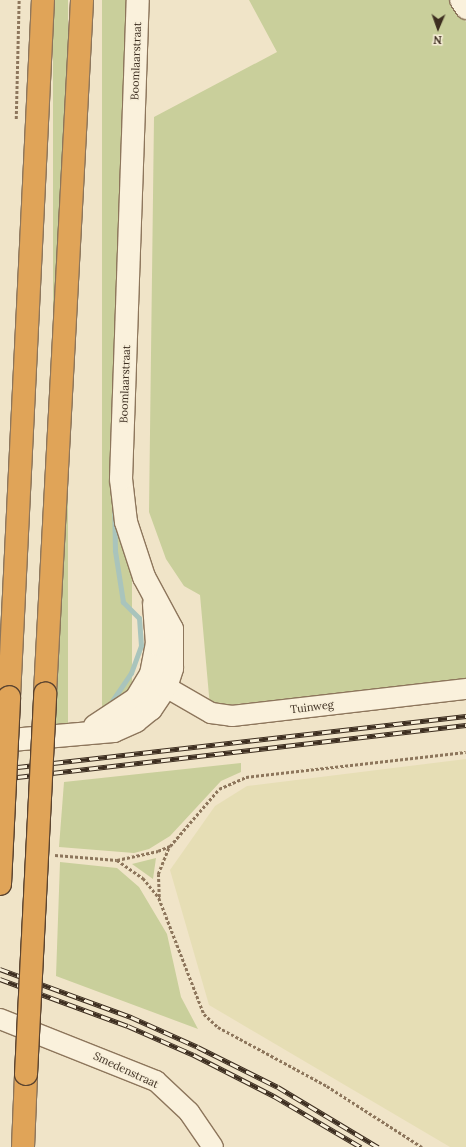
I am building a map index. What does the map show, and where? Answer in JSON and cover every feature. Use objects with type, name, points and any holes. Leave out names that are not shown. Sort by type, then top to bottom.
[{"type":"highway","points":[[0,884],[43,0]]},
{"type":"highway","points":[[23,1147],[45,693],[82,0]]},
{"type":"street","name":"Boomlaarstraat","points":[[81,733],[114,731],[136,721],[151,708],[166,687],[175,649],[172,629],[154,601],[126,522],[122,479],[138,0]]},
{"type":"street","points":[[460,0],[466,9]]},
{"type":"street","points":[[0,741],[81,733],[108,720],[136,699],[151,674],[157,644],[154,601]]},
{"type":"street","name":"Tuinweg","points":[[166,687],[211,713],[232,716],[466,689]]},
{"type":"street","name":"Smedenstraat","points":[[8,1022],[156,1081],[189,1112],[213,1147]]},
{"type":"path","points":[[422,1147],[327,1086],[218,1027],[204,1014],[160,898],[158,874],[170,846],[220,790],[246,777],[466,752]]},
{"type":"path","points":[[55,855],[117,860],[145,856],[170,846]]},
{"type":"path","points":[[117,860],[143,878],[160,898]]},
{"type":"shaded area","points":[[466,759],[466,1147],[450,1147],[209,1005],[170,870],[215,806],[247,786]]},
{"type":"green space","points":[[53,0],[68,0],[68,724],[53,724]]},
{"type":"green space","points":[[102,0],[132,0],[132,721],[102,721]]},
{"type":"green space","points":[[249,0],[452,0],[466,22],[466,679],[210,707],[200,595],[184,586],[166,559],[149,512],[154,117],[277,52]]},
{"type":"green space","points":[[241,763],[241,772],[221,781],[170,836],[149,849],[134,853],[59,847],[64,782]]},
{"type":"green space","points":[[156,858],[153,879],[132,864]]},
{"type":"green space","points":[[60,862],[117,868],[139,887],[167,934],[181,997],[198,1029],[56,976]]},
{"type":"waterway","points":[[112,701],[131,673],[141,646],[139,618],[123,602],[115,551],[114,501]]},
{"type":"railway","points":[[0,769],[466,716]]},
{"type":"railway","points":[[0,779],[466,725]]},
{"type":"railway","points":[[0,969],[131,1017],[198,1047],[278,1087],[378,1147]]},
{"type":"railway","points":[[0,979],[128,1026],[194,1055],[274,1096],[361,1147]]}]
